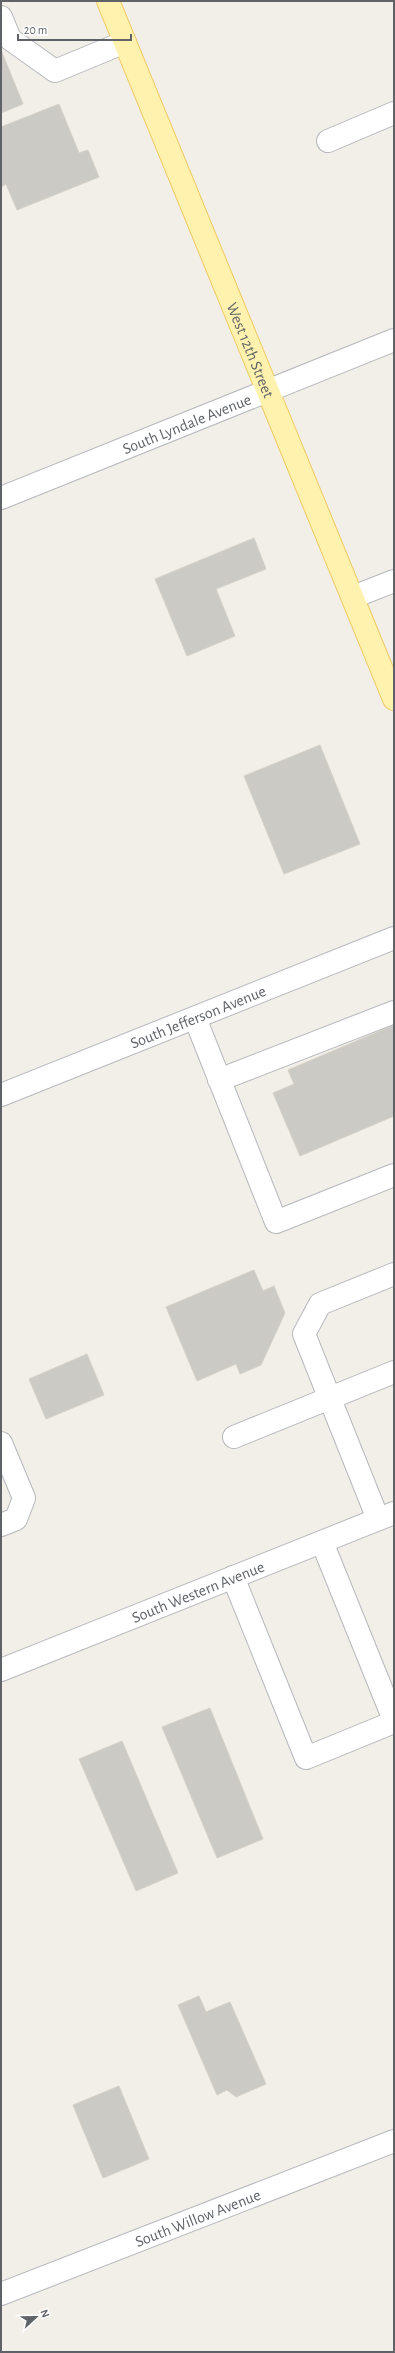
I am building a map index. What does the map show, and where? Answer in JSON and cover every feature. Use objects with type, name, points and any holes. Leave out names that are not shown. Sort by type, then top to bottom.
[{"type":"main road","name":"West 12th Street","points":[[108,1],[353,597],[388,669],[394,699]]},
{"type":"street","points":[[1,17],[10,39],[55,71],[125,42]]},
{"type":"street","points":[[328,141],[394,113]]},
{"type":"street","name":"South Lyndale Avenue","points":[[1,498],[393,343]]},
{"type":"street","points":[[353,597],[394,581]]},
{"type":"street","name":"South Jefferson Avenue","points":[[1,1096],[394,938]]},
{"type":"street","points":[[219,1080],[394,1012]]},
{"type":"street","points":[[195,1018],[276,1222],[394,1175]]},
{"type":"street","points":[[386,1516],[330,1398],[304,1334],[320,1304],[394,1274]]},
{"type":"street","points":[[234,1437],[394,1372]]},
{"type":"street","points":[[1,1443],[24,1498],[16,1519],[1,1525]]},
{"type":"street","name":"South Western Avenue","points":[[1,1670],[386,1516]]},
{"type":"street","points":[[233,1577],[306,1758],[394,1721],[322,1542]]},
{"type":"street","name":"South Willow Avenue","points":[[1,2294],[394,2141]]},
{"type":"building","points":[[1,50],[23,104],[1,113]]},
{"type":"building","points":[[59,104],[79,153],[88,150],[99,177],[17,210],[6,184],[1,187],[1,127]]},
{"type":"building","points":[[254,538],[266,569],[216,589],[235,636],[187,656],[155,579]]},
{"type":"building","points":[[320,745],[360,844],[284,874],[244,776]]},
{"type":"building","points":[[394,1025],[394,1116],[300,1156],[273,1093],[294,1084],[288,1070]]},
{"type":"building","points":[[254,1270],[263,1291],[274,1286],[285,1313],[261,1365],[240,1374],[236,1364],[197,1381],[166,1307]]},
{"type":"building","points":[[87,1354],[104,1395],[46,1419],[29,1379]]},
{"type":"building","points":[[210,1708],[263,1839],[217,1858],[162,1727]]},
{"type":"building","points":[[122,1741],[178,1873],[136,1891],[79,1759]]},
{"type":"building","points":[[199,1996],[206,2012],[230,2002],[266,2084],[236,2097],[227,2090],[217,2095],[178,2005]]},
{"type":"building","points":[[119,2086],[149,2159],[103,2178],[73,2105]]}]
